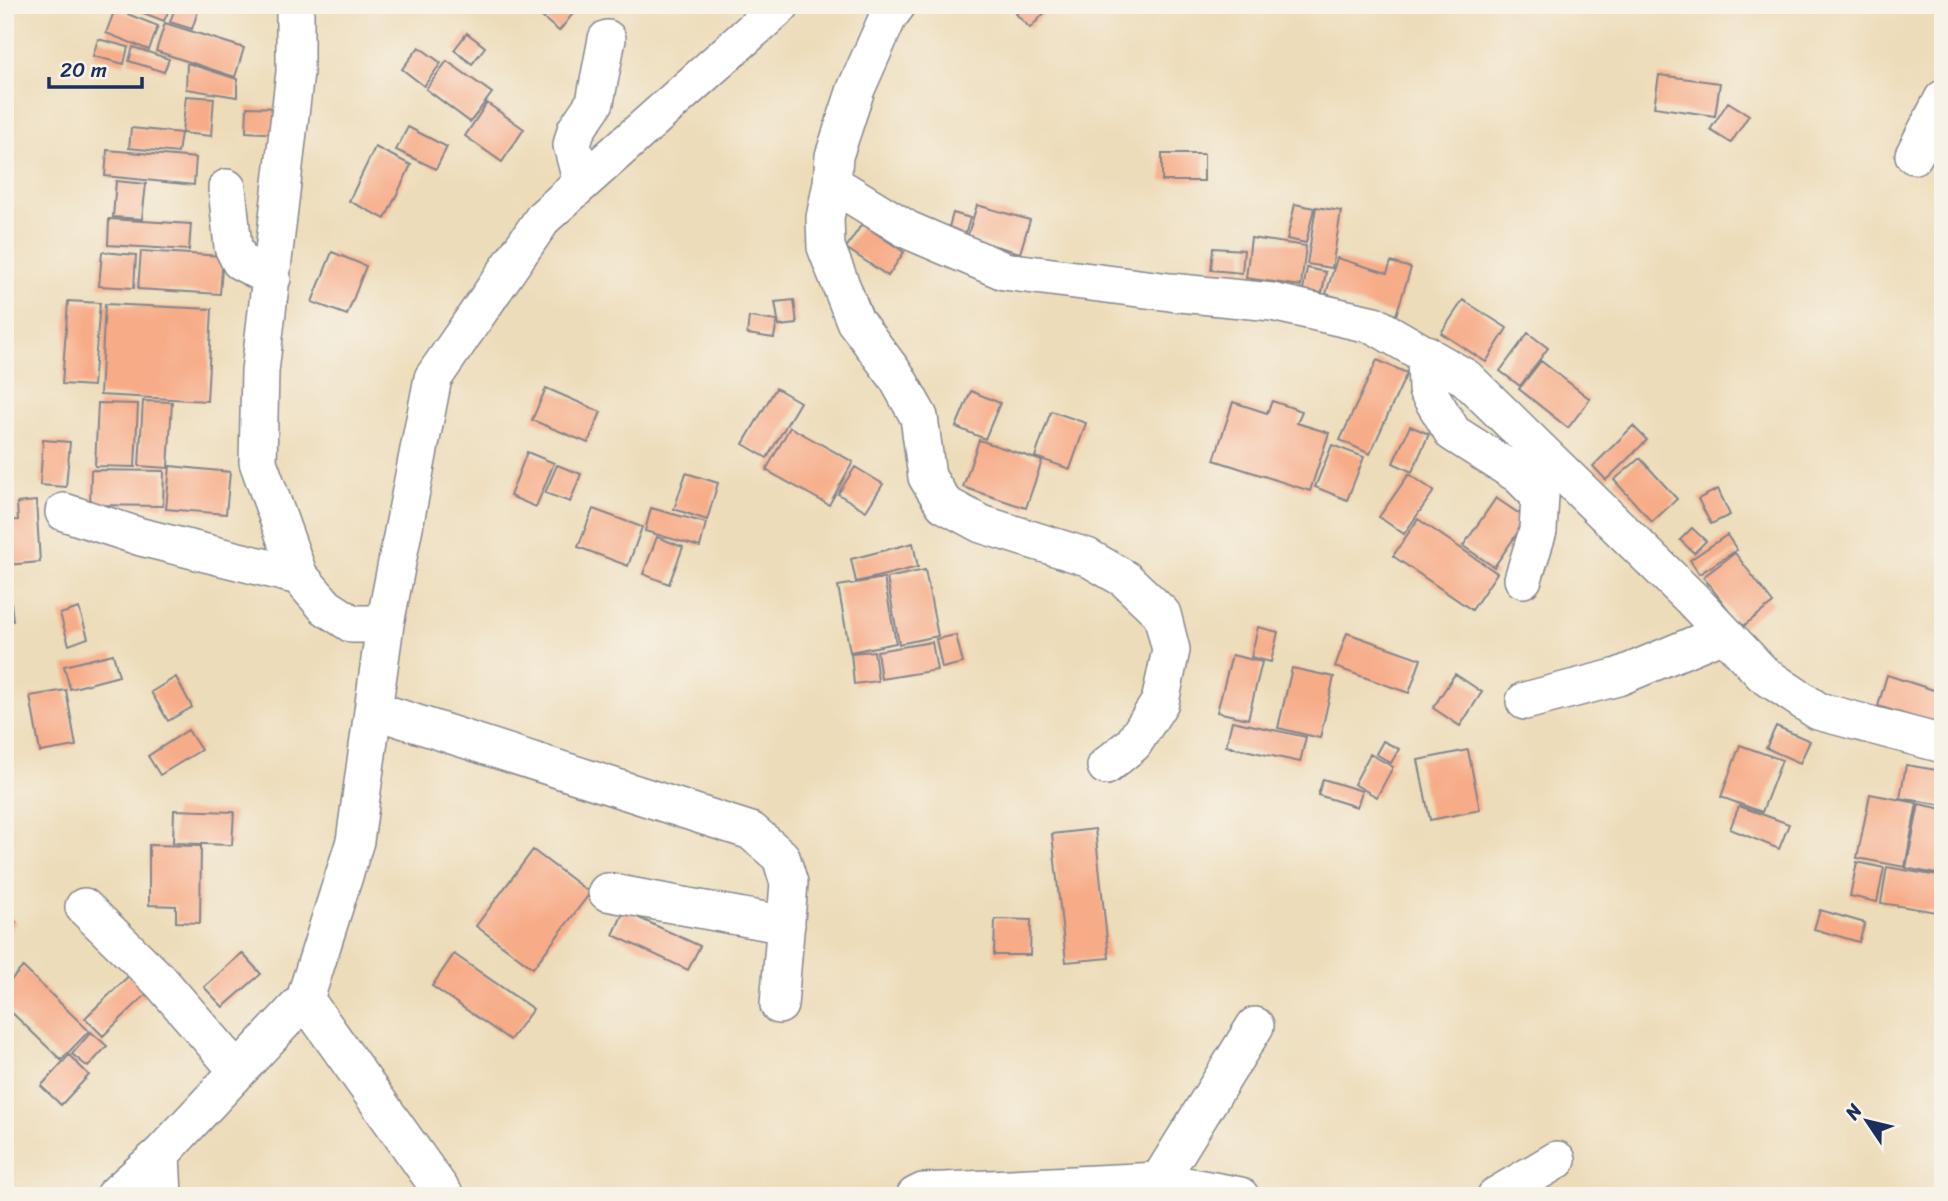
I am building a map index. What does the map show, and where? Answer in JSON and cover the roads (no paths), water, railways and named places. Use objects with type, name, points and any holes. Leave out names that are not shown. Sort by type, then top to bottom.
[{"type":"street","points":[[295,5],[295,72],[260,371],[258,462],[299,576],[326,607],[352,624],[385,624]]},
{"type":"street","points":[[114,1196],[161,1154],[305,999],[355,841],[385,624],[433,378],[544,217],[781,5]]},
{"type":"street","points":[[897,5],[888,17],[856,89],[834,156],[825,218],[826,247],[855,321],[896,376],[919,417],[927,477],[944,503],[981,524],[1087,556],[1125,579],[1161,614],[1171,650],[1160,702],[1133,744],[1106,766]]},
{"type":"street","points":[[582,183],[572,145],[576,130],[595,102],[607,39]]},
{"type":"street","points":[[1914,155],[1943,99]]},
{"type":"street","points":[[832,183],[908,230],[1004,271],[1272,302],[1374,325],[1466,378],[1692,599],[1763,674],[1818,711],[1943,744]]},
{"type":"street","points":[[227,188],[233,247],[240,261],[271,278]]},
{"type":"street","points":[[1426,354],[1427,390],[1453,433],[1519,475],[1540,496],[1538,531],[1523,579]]},
{"type":"street","points":[[64,512],[141,537],[299,576]]},
{"type":"street","points":[[1525,701],[1618,677],[1723,633]]},
{"type":"street","points":[[374,710],[751,831],[781,857],[789,883],[779,1005]]},
{"type":"street","points":[[607,892],[786,925]]},
{"type":"street","points":[[85,907],[161,982],[238,1071]]},
{"type":"street","points":[[305,999],[444,1196]]},
{"type":"street","points":[[1159,1181],[1255,1026]]},
{"type":"street","points":[[161,1154],[163,1196]]},
{"type":"street","points":[[1496,1196],[1557,1160]]},
{"type":"street","points":[[915,1196],[923,1192],[993,1187],[1159,1181],[1240,1196]]}]
